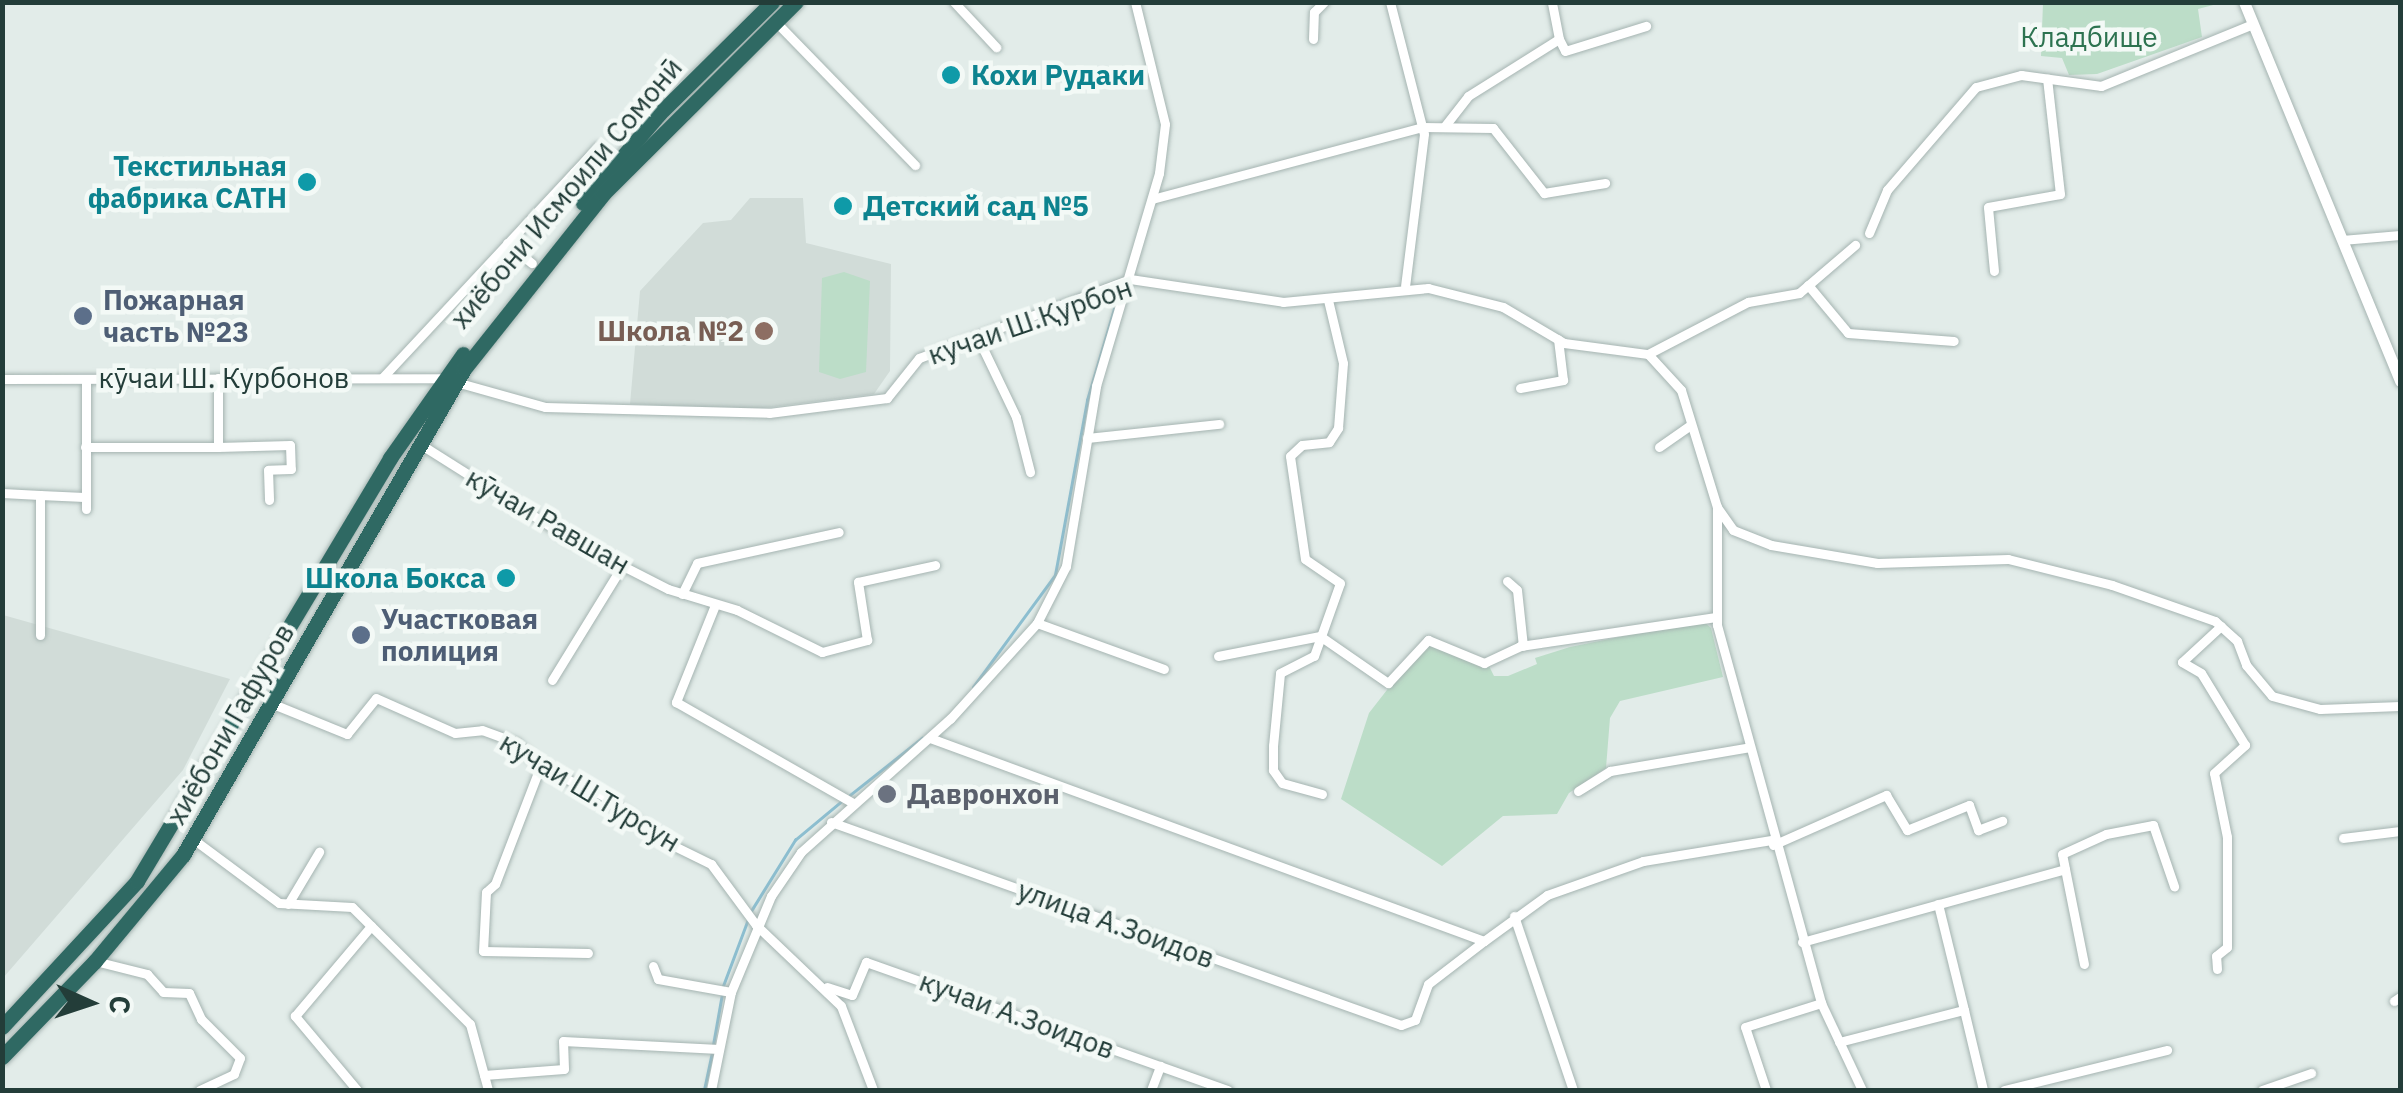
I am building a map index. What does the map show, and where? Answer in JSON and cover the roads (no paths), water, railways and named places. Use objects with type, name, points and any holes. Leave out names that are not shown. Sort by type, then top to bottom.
[{"type":"highway","name":"хиёбони Исмоили Сомонӣ","points":[[450,380],[532,264],[594,190],[772,2]]},
{"type":"highway","name":"хиёбони Исмоили Сомонӣ","points":[[450,380],[604,194],[796,2]]},
{"type":"highway","name":"хиёбони Гафуров","points":[[2,1056],[95,961],[194,839],[255,736],[450,380]]},
{"type":"highway","points":[[2,1027],[137,881],[235,724],[344,532],[450,380]]},
{"type":"highway","points":[[235,724],[255,736]]},
{"type":"main road","points":[[2244,2],[2400,381]]},
{"type":"street","points":[[954,2],[996,47]]},
{"type":"street","points":[[710,1090],[714,1049],[752,919],[802,852],[848,800],[930,738],[1037,623],[1066,566],[1096,386],[1152,198],[1164,124],[1135,2]]},
{"type":"street","points":[[1314,39],[1314,12],[1324,2]]},
{"type":"street","points":[[1390,2],[1422,127],[1405,286]]},
{"type":"street","points":[[1552,2],[1565,52],[1646,26]]},
{"type":"street","points":[[775,21],[915,165]]},
{"type":"street","points":[[1869,233],[1887,190],[1976,87],[2021,76],[2101,86],[2253,24]]},
{"type":"street","points":[[1444,127],[1468,96],[1559,40]]},
{"type":"street","points":[[1994,271],[1988,207],[2060,194],[2047,79]]},
{"type":"street","points":[[1152,198],[1422,127],[1493,128],[1544,193],[1605,183]]},
{"type":"street","points":[[382,378],[598,146]]},
{"type":"street","points":[[574,172],[594,190]]},
{"type":"street","points":[[2342,240],[2400,235]]},
{"type":"street","points":[[507,243],[532,264]]},
{"type":"street","points":[[1855,245],[1808,285],[1776,302],[1748,302],[1648,354],[1682,390],[1717,507],[1733,530],[1771,545],[1877,562],[2025,562],[2192,609],[2221,626],[2272,696],[2320,709],[2400,706]]},
{"type":"street","name":"кучаи Ш.Қурбон","points":[[450,380],[545,407],[768,413],[887,398],[919,358],[1130,280],[1282,302],[1328,300],[1405,286],[1503,307],[1558,339],[1648,354]]},
{"type":"street","points":[[1808,285],[1848,333],[1954,341]]},
{"type":"street","points":[[1322,794],[1282,783],[1274,770],[1273,746],[1280,674],[1311,660],[1339,578],[1305,559],[1290,456],[1302,446],[1329,442],[1338,428],[1343,363],[1328,300]]},
{"type":"street","points":[[976,336],[1016,417],[1030,472]]},
{"type":"street","points":[[1520,388],[1564,380],[1558,339]]},
{"type":"street","points":[[218,378],[218,447]]},
{"type":"street","name":"кӯчаи Ш. Курбонов","points":[[2,379],[450,380]]},
{"type":"street","points":[[86,379],[86,508]]},
{"type":"street","points":[[1088,438],[1220,424]]},
{"type":"street","points":[[1659,447],[1690,425]]},
{"type":"street","name":"кӯчаи Равшан","points":[[418,443],[622,566],[822,652],[868,640],[858,582],[934,565]]},
{"type":"street","points":[[84,447],[290,445],[291,470],[268,470],[270,500]]},
{"type":"street","points":[[2,494],[84,497]]},
{"type":"street","points":[[40,495],[40,635]]},
{"type":"street","points":[[1717,507],[1716,617],[1772,843],[1821,1003],[1862,1090]]},
{"type":"street","points":[[682,594],[697,563],[840,532]]},
{"type":"street","points":[[552,680],[622,566]]},
{"type":"street","points":[[1506,581],[1517,590],[1524,646]]},
{"type":"street","points":[[715,605],[676,702],[848,800]]},
{"type":"street","points":[[1218,656],[1320,636],[1382,684],[1428,640],[1479,662],[1524,646],[1716,617]]},
{"type":"street","points":[[1037,623],[1164,669]]},
{"type":"street","points":[[2217,969],[2216,956],[2227,947],[2227,836],[2214,774],[2246,745],[2200,673],[2182,662],[2221,626]]},
{"type":"street","name":"кучаи Ш.Турсун","points":[[272,704],[347,734],[376,698],[455,733],[482,730],[518,744],[540,767],[602,796],[662,840],[711,864],[752,919],[841,1006],[873,1090]]},
{"type":"street","points":[[930,738],[1484,942],[1547,895],[1644,861],[1772,843],[1886,795],[1907,830],[1969,805],[1978,830],[2002,822]]},
{"type":"street","points":[[1578,791],[1610,770],[1750,747]]},
{"type":"street","points":[[540,767],[495,884],[486,892],[483,951],[588,952]]},
{"type":"street","name":"улица А.Зоидов","points":[[830,822],[1401,1025],[1414,1020],[1428,984],[1484,942]]},
{"type":"street","points":[[2084,964],[2062,854],[2106,834],[2153,825],[2174,886]]},
{"type":"street","points":[[2343,838],[2400,831]]},
{"type":"street","points":[[194,839],[283,904],[352,907],[470,1024],[488,1090]]},
{"type":"street","points":[[283,904],[319,852]]},
{"type":"street","points":[[1802,942],[2065,869]]},
{"type":"street","points":[[1938,904],[1983,1090]]},
{"type":"street","points":[[1514,916],[1573,1090]]},
{"type":"street","points":[[356,1090],[294,1016],[371,926]]},
{"type":"street","points":[[95,961],[147,974],[163,992],[188,993],[201,1019],[240,1058],[234,1074],[199,1090]]},
{"type":"street","name":"кучаи А.Зоидов","points":[[824,986],[852,995],[866,962],[1228,1090]]},
{"type":"street","points":[[654,966],[658,979],[730,992]]},
{"type":"street","points":[[1766,1090],[1745,1027],[1821,1003]]},
{"type":"street","points":[[1839,1042],[1964,1010]]},
{"type":"street","points":[[484,1075],[564,1069],[563,1041],[714,1049]]},
{"type":"street","points":[[2004,1090],[2168,1050]]},
{"type":"street","points":[[1151,1090],[1160,1066]]},
{"type":"street","points":[[2262,1090],[2310,1073]]},
{"type":"waterway","points":[[973,687],[1055,575],[1087,400],[1114,309]]},
{"type":"waterway","points":[[850,795],[922,738]]},
{"type":"waterway","points":[[751,911],[795,840],[843,800]]},
{"type":"waterway","points":[[723,986],[748,919]]},
{"type":"waterway","points":[[713,1045],[722,994]]},
{"type":"waterway","points":[[704,1090],[712,1053]]},
{"type":"place","name":"Кохи Рудаки","points":[[951,75]]},
{"type":"place","name":"Текстильная фабрика САТН","points":[[307,182]]},
{"type":"place","name":"Детский сад №5","points":[[843,206]]},
{"type":"place","name":"Пожарная часть №23","points":[[83,316]]},
{"type":"place","name":"Школа №2","points":[[764,331]]},
{"type":"place","name":"Школа Бокса","points":[[506,578]]},
{"type":"place","name":"Участковая полиция","points":[[361,635]]},
{"type":"place","name":"Давронхон","points":[[887,794]]},
{"type":"park label","name":"Кладбище","points":[[2089,37]]}]
